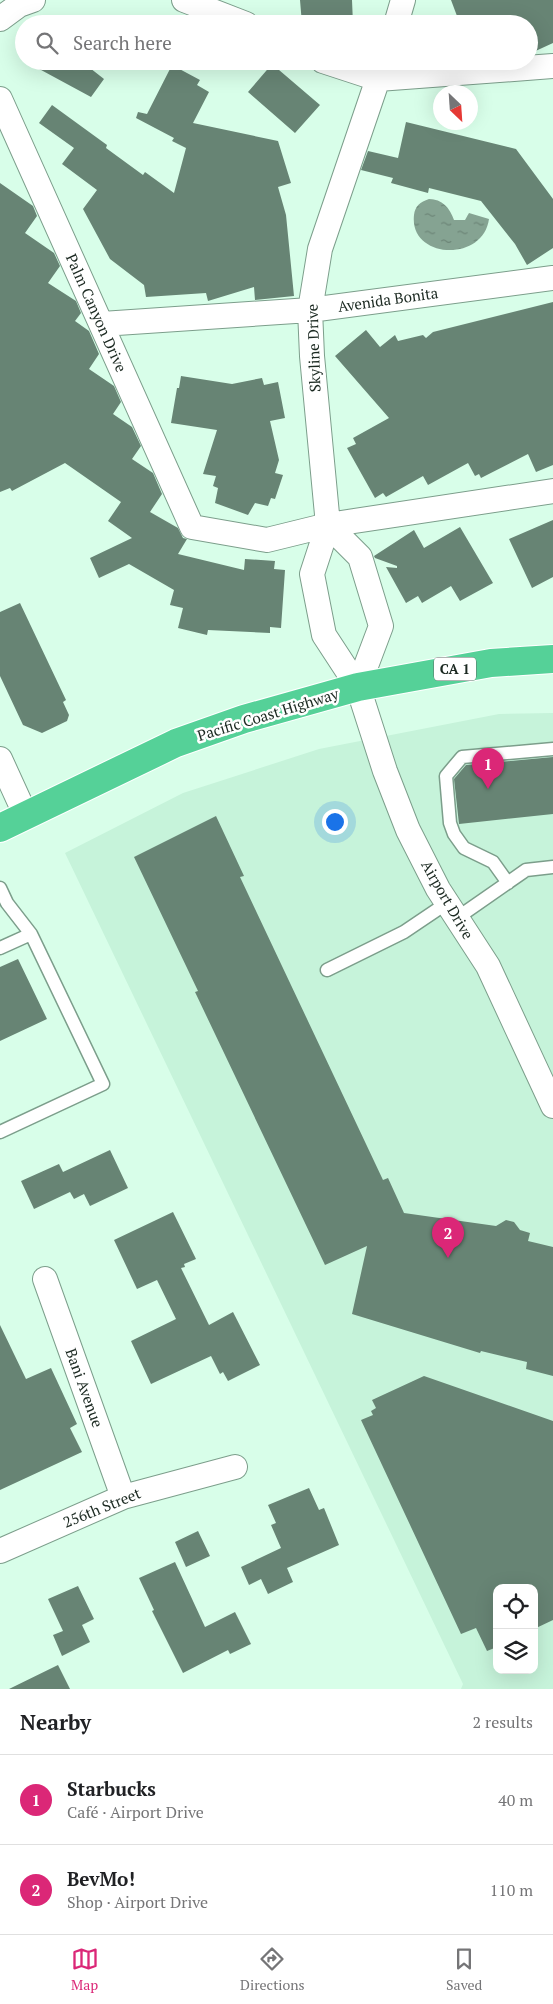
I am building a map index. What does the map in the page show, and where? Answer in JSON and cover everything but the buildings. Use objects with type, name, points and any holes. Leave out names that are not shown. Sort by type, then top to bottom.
[{"type":"highway","name":"Pacific Coast Highway","points":[[0,828],[176,744],[244,719],[358,687],[491,663],[553,660]]},
{"type":"street","points":[[0,19],[19,5],[33,0]]},
{"type":"street","points":[[184,0],[223,15]]},
{"type":"street","points":[[399,15],[403,0]]},
{"type":"street","points":[[538,66],[553,66]]},
{"type":"street","name":"Skyline Drive","points":[[358,687],[324,634],[312,574],[328,525],[312,356],[310,310],[320,249],[381,70]]},
{"type":"street","name":"Palm Canyon Drive","points":[[0,98],[192,527],[267,540],[328,525]]},
{"type":"street","name":"Avenida Bonita","points":[[102,324],[310,310],[553,278]]},
{"type":"street","points":[[328,525],[553,491]]},
{"type":"street","points":[[328,525],[360,557],[381,626],[358,687]]},
{"type":"street","name":"Airport Drive","points":[[358,687],[385,771],[408,830],[452,910],[488,966],[553,1106]]},
{"type":"street","points":[[0,759],[26,816]]},
{"type":"street","name":"Bani Avenue","points":[[45,1279],[123,1497]]},
{"type":"street","name":"256th Street","points":[[0,1551],[123,1497],[235,1467]]},
{"type":"lane","points":[[508,883],[493,862],[464,848],[454,834],[450,823],[446,776],[462,757],[553,749]]},
{"type":"lane","points":[[327,970],[508,883],[526,870],[553,867]]},
{"type":"lane","points":[[0,888],[7,903],[31,934],[103,1084],[0,1132]]},
{"type":"lane","points":[[0,948],[31,934]]},
{"type":"shaded area","points":[[553,713],[553,1689],[461,1689],[463,1684],[65,853],[183,793],[319,749],[499,714]]},
{"type":"water","points":[[429,199],[442,202],[454,220],[465,220],[469,213],[489,219],[484,233],[474,243],[461,249],[447,250],[434,247],[423,240],[416,230],[414,215],[418,205]]},
{"type":"place","name":"Starbucks","points":[[488,789]]},
{"type":"place","name":"BevMo!","points":[[448,1258]]}]
